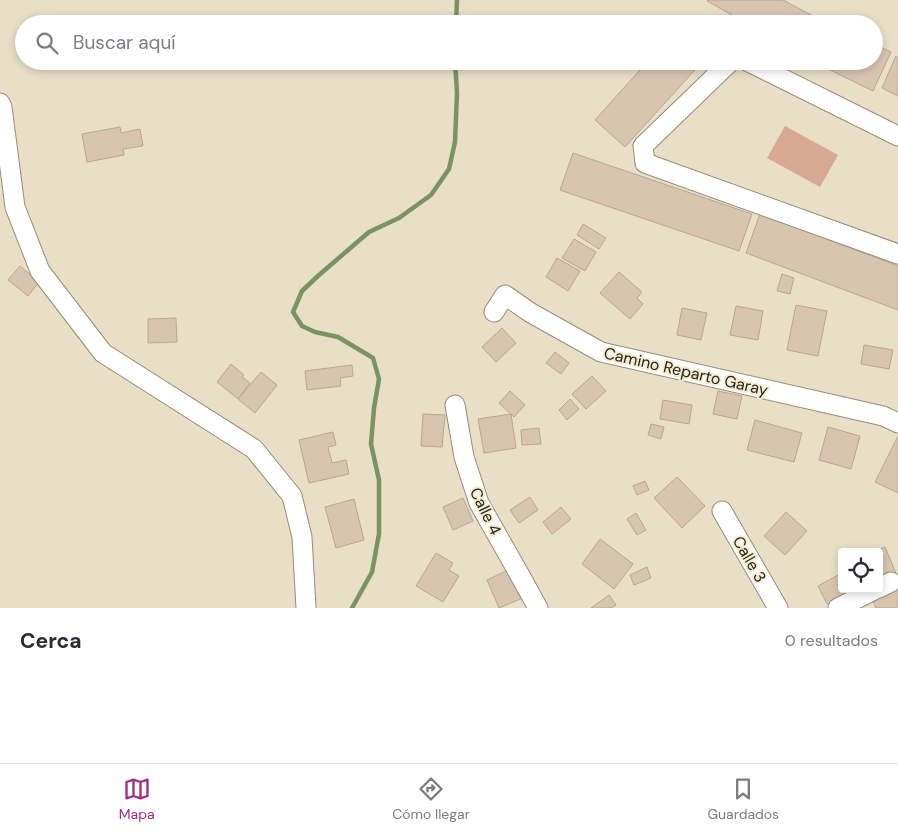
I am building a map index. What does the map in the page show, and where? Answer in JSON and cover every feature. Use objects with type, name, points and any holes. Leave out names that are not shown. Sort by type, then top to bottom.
[{"type":"street","points":[[722,70],[644,146],[645,163],[898,254]]},
{"type":"street","points":[[765,70],[898,136]]},
{"type":"street","points":[[0,103],[15,207],[40,271],[104,353],[254,449],[292,496],[302,537],[306,608]]},
{"type":"street","name":"Camino Reparto Garay","points":[[494,312],[505,295],[531,313],[600,352],[883,416],[898,423]]},
{"type":"street","name":"Calle 4","points":[[455,405],[464,457],[478,503],[538,608]]},
{"type":"street","name":"Calle 3","points":[[722,511],[778,608]]},
{"type":"street","points":[[838,608],[868,593]]},
{"type":"shaded area","points":[[785,126],[838,155],[820,187],[767,158]]},
{"type":"building","points":[[783,0],[811,15],[732,15],[707,1]]},
{"type":"building","points":[[883,48],[891,52],[883,69]]},
{"type":"building","points":[[896,56],[898,57],[898,96],[882,88]]},
{"type":"building","points":[[640,70],[695,70],[625,147],[595,120]]},
{"type":"building","points":[[830,70],[883,70],[873,91]]},
{"type":"building","points":[[120,127],[121,133],[140,129],[143,146],[123,149],[124,155],[87,162],[82,134]]},
{"type":"building","points":[[573,153],[752,214],[739,251],[560,190]]},
{"type":"building","points":[[760,214],[898,266],[898,310],[746,253]]},
{"type":"building","points":[[583,224],[606,238],[599,249],[577,235]]},
{"type":"building","points":[[574,239],[596,252],[585,271],[562,258]]},
{"type":"building","points":[[557,258],[580,271],[568,291],[546,277]]},
{"type":"building","points":[[20,266],[39,282],[28,296],[8,280]]},
{"type":"building","points":[[619,272],[642,292],[637,298],[643,304],[630,319],[600,293]]},
{"type":"building","points":[[782,274],[794,278],[790,294],[777,291]]},
{"type":"building","points":[[796,305],[827,311],[818,356],[787,350]]},
{"type":"building","points":[[736,306],[763,311],[758,340],[730,335]]},
{"type":"building","points":[[682,308],[707,313],[701,340],[677,335]]},
{"type":"building","points":[[176,318],[177,342],[148,343],[148,319]]},
{"type":"building","points":[[502,328],[516,343],[496,362],[482,347]]},
{"type":"building","points":[[864,345],[893,350],[889,369],[861,364]]},
{"type":"building","points":[[555,352],[569,363],[561,374],[546,363]]},
{"type":"building","points":[[231,364],[250,383],[238,399],[217,382]]},
{"type":"building","points":[[352,365],[353,376],[340,378],[341,386],[307,390],[305,371]]},
{"type":"building","points":[[261,372],[277,385],[255,413],[238,399]]},
{"type":"building","points":[[592,376],[606,391],[586,409],[572,394]]},
{"type":"building","points":[[510,391],[525,405],[514,417],[499,403]]},
{"type":"building","points":[[718,391],[742,396],[737,419],[713,414]]},
{"type":"building","points":[[570,399],[579,409],[567,420],[559,410]]},
{"type":"building","points":[[663,400],[692,405],[689,424],[660,419]]},
{"type":"building","points":[[423,414],[445,415],[442,447],[421,446]]},
{"type":"building","points":[[511,414],[516,448],[484,453],[478,419]]},
{"type":"building","points":[[755,420],[802,433],[794,462],[747,450]]},
{"type":"building","points":[[651,424],[664,427],[661,439],[648,435]]},
{"type":"building","points":[[828,427],[860,436],[851,469],[819,460]]},
{"type":"building","points":[[539,428],[541,444],[522,445],[521,430]]},
{"type":"building","points":[[333,432],[336,445],[328,447],[332,463],[346,460],[349,474],[309,483],[299,440]]},
{"type":"building","points":[[898,436],[898,493],[875,482]]},
{"type":"building","points":[[677,477],[705,506],[682,528],[654,498]]},
{"type":"building","points":[[645,481],[649,490],[637,495],[633,486]]},
{"type":"building","points":[[530,497],[538,510],[519,523],[510,510]]},
{"type":"building","points":[[463,498],[473,521],[453,530],[443,507]]},
{"type":"building","points":[[354,499],[364,540],[336,548],[325,507]]},
{"type":"building","points":[[561,507],[571,519],[552,534],[543,522]]},
{"type":"building","points":[[786,512],[807,531],[785,555],[764,536]]},
{"type":"building","points":[[636,513],[646,530],[637,535],[627,519]]},
{"type":"building","points":[[600,539],[633,564],[614,589],[582,564]]},
{"type":"building","points":[[885,547],[896,573],[883,578],[883,548]]},
{"type":"building","points":[[436,553],[453,563],[449,570],[459,576],[443,602],[416,586]]},
{"type":"building","points":[[647,567],[651,578],[634,585],[630,575]]},
{"type":"building","points":[[510,569],[523,598],[499,608],[487,580]]},
{"type":"building","points":[[838,575],[838,593],[847,593],[827,604],[818,586]]},
{"type":"building","points":[[898,586],[898,608],[876,608],[873,601]]},
{"type":"building","points":[[609,595],[616,605],[611,608],[591,608]]},
{"type":"waterway","points":[[456,15],[457,0]]},
{"type":"waterway","points":[[352,608],[372,572],[379,534],[379,480],[371,444],[379,379],[373,358],[338,337],[315,332],[302,326],[293,312],[302,291],[319,275],[369,232],[399,218],[431,195],[449,169],[455,142],[457,93],[456,70]]}]
